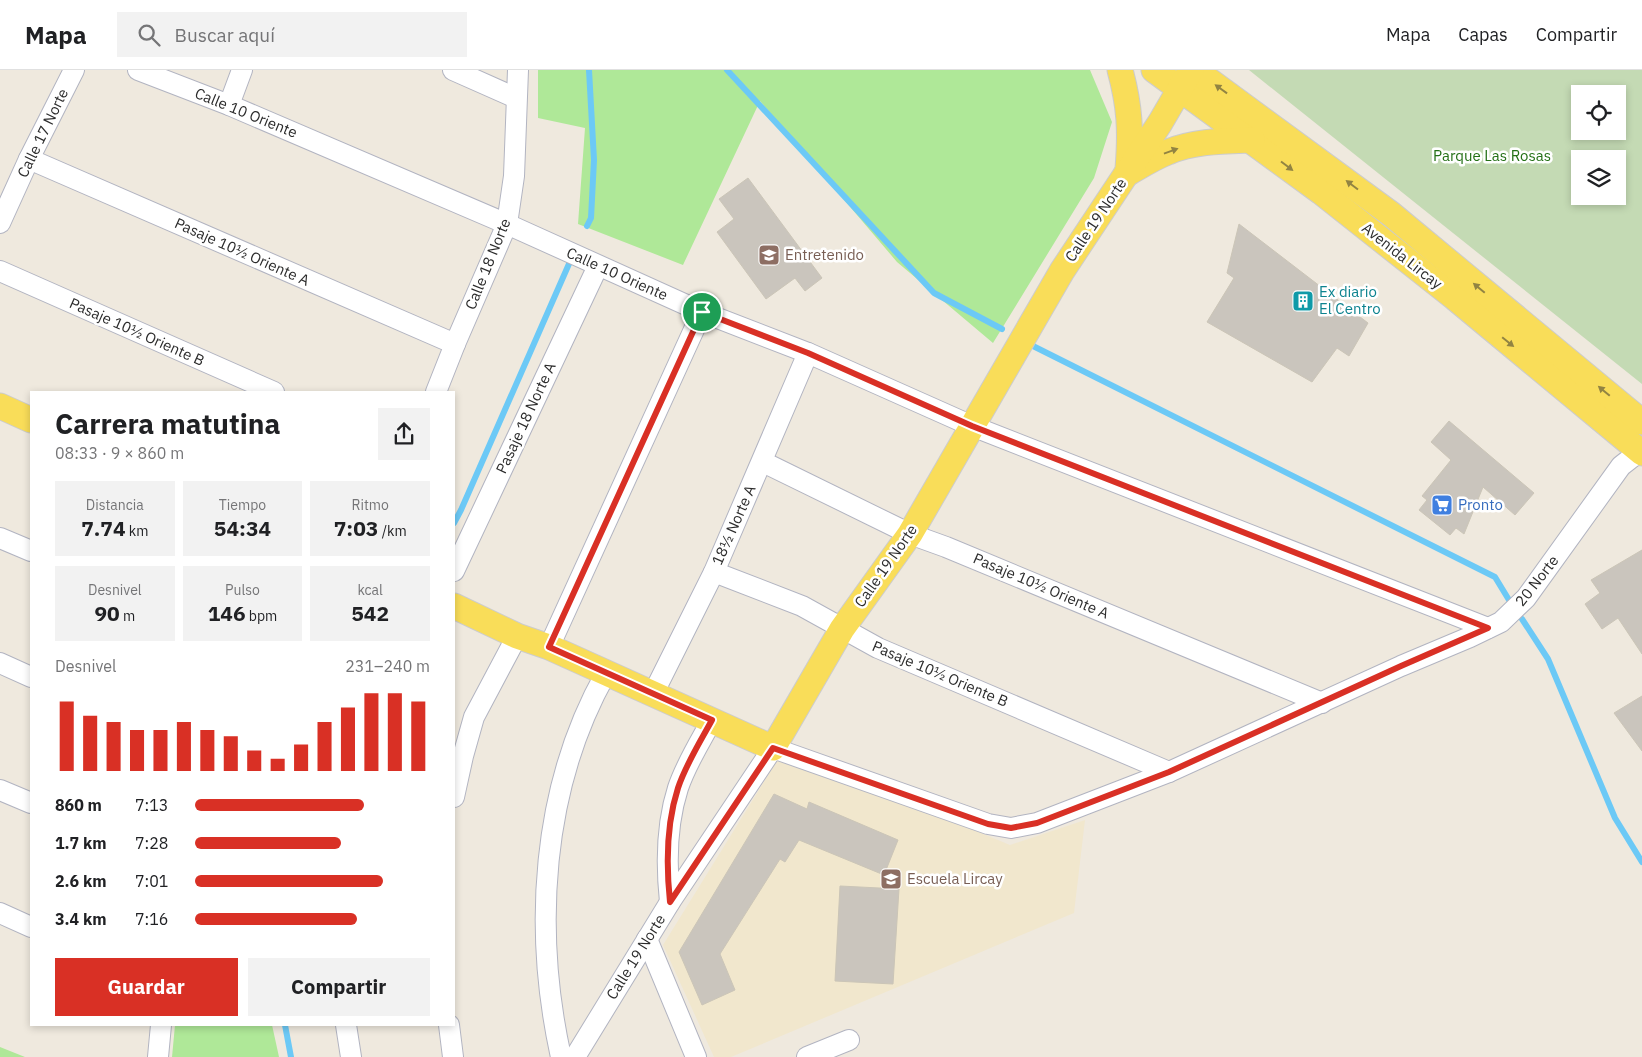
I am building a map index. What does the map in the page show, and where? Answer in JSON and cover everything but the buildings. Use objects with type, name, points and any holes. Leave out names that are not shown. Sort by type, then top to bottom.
[{"type":"main road","points":[[1120,70],[1130,114],[1131,135],[1128,173]]},
{"type":"main road","name":"Avenida Lircay","points":[[1154,70],[1186,79],[1252,140],[1448,292],[1641,452]]},
{"type":"main road","name":"Avenida Lircay","points":[[1198,70],[1203,76],[1391,214],[1642,422]]},
{"type":"main road","name":"Calle 19 Norte","points":[[773,748],[842,629],[910,534],[1062,271],[1128,173],[1186,79]]},
{"type":"main road","points":[[1128,173],[1167,152],[1182,147],[1202,143],[1252,140]]},
{"type":"main road","points":[[0,406],[30,420]]},
{"type":"main road","points":[[455,606],[517,636],[549,647],[773,748]]},
{"type":"street","name":"Calle 17 Norte","points":[[0,223],[29,159],[74,70]]},
{"type":"street","name":"Calle 10 Oriente","points":[[138,70],[229,105],[507,224],[702,312],[808,353],[972,426],[1488,628]]},
{"type":"street","points":[[229,105],[242,70]]},
{"type":"street","points":[[453,70],[516,98]]},
{"type":"street","name":"Calle 18 Norte","points":[[436,391],[507,224],[514,176],[518,70]]},
{"type":"street","name":"Pasaje 10½ Oriente A","points":[[29,159],[455,344]]},
{"type":"street","name":"Pasaje 18 Norte A","points":[[455,569],[598,266]]},
{"type":"street","name":"Pasaje 10½ Oriente B","points":[[0,271],[272,391]]},
{"type":"street","points":[[549,647],[702,312]]},
{"type":"street","name":"18½ Norte A","points":[[653,694],[714,572],[808,353]]},
{"type":"street","name":"20 Norte","points":[[773,748],[988,824],[1011,828],[1037,823],[1169,772],[1501,622],[1526,598],[1621,466],[1641,452]]},
{"type":"street","name":"Pasaje 10½ Oriente A","points":[[762,462],[910,534],[946,547],[1322,703]]},
{"type":"street","points":[[0,538],[30,551]]},
{"type":"street","name":"Pasaje 10½ Oriente B","points":[[714,572],[802,606],[878,648],[1169,772]]},
{"type":"street","points":[[455,792],[474,717],[517,636]]},
{"type":"street","points":[[0,663],[30,677]]},
{"type":"street","points":[[561,1057],[552,1005],[548,962],[547,886],[551,844],[557,806],[570,755],[582,723],[606,673]]},
{"type":"street","points":[[670,902],[667,856],[678,788],[686,768],[712,720]]},
{"type":"street","name":"Calle 19 Norte","points":[[574,1057],[670,902],[773,748]]},
{"type":"street","points":[[0,790],[30,803]]},
{"type":"street","points":[[0,914],[30,927]]},
{"type":"street","points":[[647,939],[696,1057]]},
{"type":"street","points":[[158,1057],[161,1026]]},
{"type":"street","points":[[346,1026],[351,1057]]},
{"type":"street","points":[[449,1026],[453,1057]]},
{"type":"street","points":[[807,1057],[848,1040]]},
{"type":"shaded area","name":"Escuela Lircay","points":[[783,751],[1010,845],[1085,820],[1074,913],[731,1057],[714,1057],[663,945]]},
{"type":"green space","points":[[538,70],[1090,70],[1112,122],[1094,178],[993,343],[897,262],[760,101],[683,265],[578,224],[585,128],[538,118]]},
{"type":"green space","name":"Parque Las Rosas","points":[[1249,70],[1642,70],[1642,384]]},
{"type":"green space","points":[[175,1026],[272,1026],[279,1057],[172,1057]]},
{"type":"green space","points":[[0,1047],[25,1057],[0,1057]]},
{"type":"waterway","points":[[587,226],[591,218],[594,160],[589,70]]},
{"type":"waterway","points":[[727,70],[934,293],[1002,329]]},
{"type":"waterway","points":[[455,521],[572,257]]},
{"type":"waterway","points":[[1033,346],[1495,577],[1509,600]]},
{"type":"waterway","points":[[1522,619],[1548,659],[1615,818],[1642,862]]},
{"type":"waterway","points":[[285,1026],[291,1057]]},
{"type":"place","name":"Entretenido","points":[[769,255]]},
{"type":"place","name":"Ex diario El Centro","points":[[1303,301]]},
{"type":"place","name":"Pronto","points":[[1442,505]]},
{"type":"place","name":"Escuela Lircay","points":[[891,879]]},
{"type":"route","points":[[702,312],[808,353],[972,426],[1488,628],[1169,772],[1037,823],[1011,828],[988,824],[773,748],[670,902],[667,856],[669,834],[678,788],[686,768],[712,720],[549,647],[702,312]]}]
